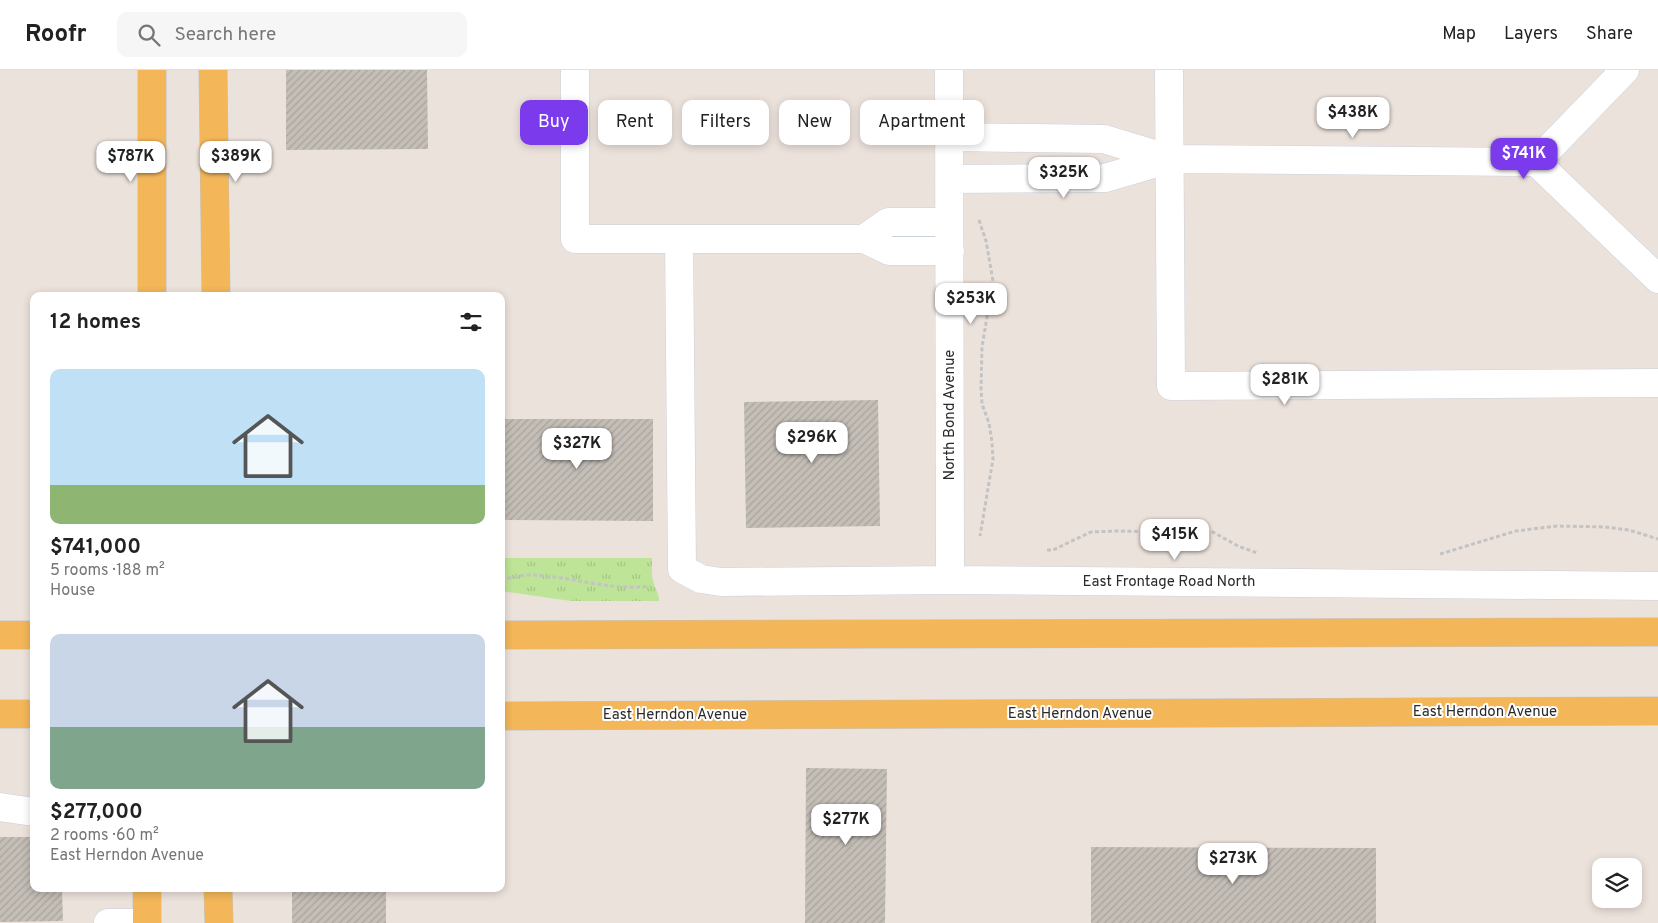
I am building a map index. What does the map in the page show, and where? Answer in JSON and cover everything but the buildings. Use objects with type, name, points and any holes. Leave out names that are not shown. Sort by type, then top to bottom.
[{"type":"main road","points":[[152,70],[152,292]]},
{"type":"main road","points":[[213,70],[216,292]]},
{"type":"main road","points":[[505,635],[1658,632]]},
{"type":"main road","points":[[0,635],[30,635]]},
{"type":"main road","name":"East Herndon Avenue","points":[[505,716],[1658,711]]},
{"type":"main road","points":[[0,714],[30,714]]},
{"type":"main road","points":[[147,892],[147,923]]},
{"type":"main road","points":[[218,892],[219,923]]},
{"type":"street","points":[[576,70],[576,239],[864,239],[889,251],[950,252]]},
{"type":"street","name":"North Bond Avenue","points":[[949,70],[949,100]]},
{"type":"street","points":[[1170,70],[1171,386],[1658,383]]},
{"type":"street","points":[[1536,162],[1626,70]]},
{"type":"street","points":[[984,137],[1104,139],[1170,159],[1536,162],[1658,279]]},
{"type":"street","name":"North Bond Avenue","points":[[949,145],[950,580]]},
{"type":"street","points":[[949,179],[1106,178],[1170,159]]},
{"type":"street","points":[[864,239],[888,222],[949,222]]},
{"type":"street","name":"East Frontage Road North","points":[[679,239],[682,568],[701,579],[721,582],[950,580],[1658,586]]},
{"type":"street","points":[[0,807],[30,811]]},
{"type":"street","points":[[108,923],[147,923]]},
{"type":"path","points":[[979,179],[978,217],[986,242],[993,281],[982,348],[980,389],[992,442],[993,459],[980,541]]},
{"type":"path","points":[[1438,554],[1516,531],[1557,526],[1605,527],[1629,530],[1658,539]]},
{"type":"path","points":[[1041,552],[1053,550],[1091,532],[1116,530],[1172,532],[1194,530],[1211,532],[1256,553],[1265,553]]},
{"type":"path","points":[[505,579],[526,575],[635,588],[650,586]]},
{"type":"green space","points":[[505,558],[652,558],[652,578],[659,601],[571,601],[505,592]]}]
